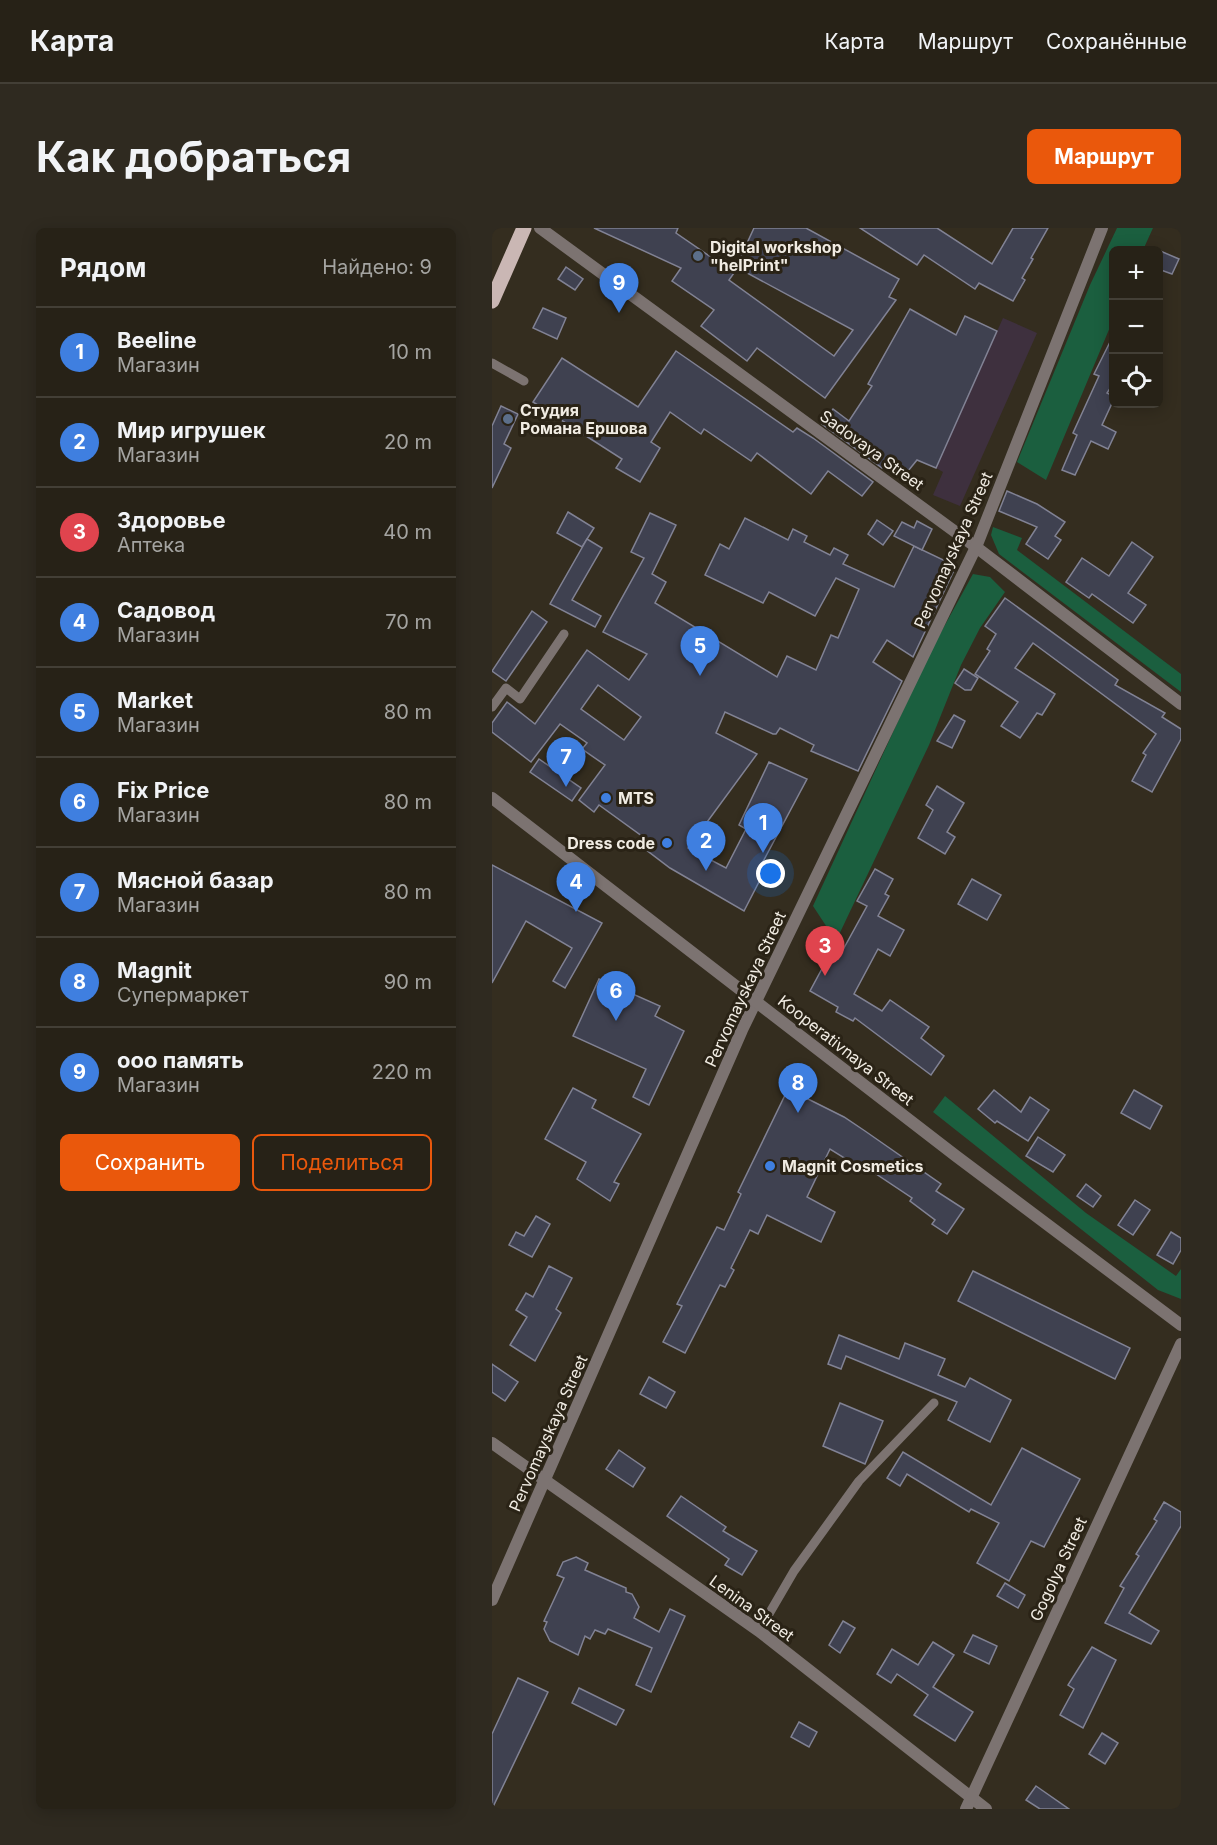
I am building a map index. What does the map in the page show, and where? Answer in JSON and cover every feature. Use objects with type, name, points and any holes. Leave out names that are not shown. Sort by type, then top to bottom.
[{"type":"main road","points":[[492,301],[524,228]]},
{"type":"street","name":"Sadovaya Street","points":[[540,228],[976,547],[1181,704]]},
{"type":"street","name":"Pervomayskaya Street","points":[[492,1600],[756,1002],[976,547],[1102,228]]},
{"type":"street","name":"Kooperativnaya Street","points":[[492,798],[1181,1325]]},
{"type":"street","name":"Gogolya Street","points":[[968,1803],[1181,1344]]},
{"type":"street","name":"Lenina Street","points":[[492,1443],[759,1631],[968,1803],[986,1809]]},
{"type":"lane","points":[[492,363],[524,381]]},
{"type":"lane","points":[[492,707],[506,688],[520,699],[564,634]]},
{"type":"lane","points":[[759,1631],[794,1571],[859,1481],[934,1403]]},
{"type":"shaded area","points":[[1003,318],[1037,333],[960,506],[933,495],[943,472],[936,468]]},
{"type":"green space","points":[[1117,228],[1153,228],[1145,246],[1109,246],[1109,330],[1046,480],[1017,462],[1090,285]]},
{"type":"green space","points":[[993,527],[1022,538],[1017,550],[1181,674],[1181,692],[999,554],[991,535]]},
{"type":"green space","points":[[973,574],[990,577],[1005,592],[980,628],[961,665],[929,745],[836,941],[813,906],[929,654]]},
{"type":"green space","points":[[945,1096],[1086,1213],[1176,1276],[1181,1269],[1181,1299],[1158,1290],[933,1112]]},
{"type":"building","points":[[594,228],[678,228],[676,233],[734,273],[729,280],[834,356],[853,330],[736,267],[754,228],[806,228],[899,279],[889,297],[896,300],[825,398],[757,348],[747,361],[701,326],[714,310],[672,281],[681,268]]},
{"type":"building","points":[[860,228],[937,228],[992,264],[1013,228],[1048,228],[1031,258],[1033,259],[1022,278],[1025,280],[1013,301],[979,283],[975,289],[924,255],[917,265]]},
{"type":"building","points":[[1163,252],[1179,259],[1172,274],[1163,271]]},
{"type":"building","points":[[566,267],[583,279],[575,290],[558,279]]},
{"type":"building","points":[[543,308],[566,318],[557,339],[533,328]]},
{"type":"building","points":[[910,309],[956,335],[965,316],[997,331],[936,468],[917,460],[904,476],[886,463],[882,468],[822,424],[833,409],[849,421],[872,386],[868,384]]},
{"type":"building","points":[[1109,344],[1109,390],[1107,393],[1110,408],[1102,425],[1116,432],[1108,449],[1091,441],[1075,475],[1062,470],[1077,435],[1073,433],[1099,376],[1094,374]]},
{"type":"building","points":[[676,351],[793,432],[797,428],[813,438],[873,482],[862,496],[828,471],[811,494],[757,453],[751,461],[704,429],[701,434],[670,412],[651,442],[660,448],[640,482],[616,468],[622,459],[533,402],[562,358],[638,407]]},
{"type":"building","points":[[501,406],[518,414],[504,444],[511,448],[492,488],[492,426]]},
{"type":"building","points":[[1007,491],[1037,504],[1065,522],[1055,536],[1061,540],[1048,559],[1026,544],[1037,527],[999,511]]},
{"type":"building","points":[[568,512],[594,528],[582,547],[557,533]]},
{"type":"building","points":[[650,513],[676,525],[652,574],[666,582],[655,603],[777,677],[787,656],[816,670],[831,635],[838,638],[859,589],[836,578],[815,616],[769,592],[763,603],[705,575],[720,544],[729,549],[745,518],[788,540],[793,529],[807,536],[804,542],[830,555],[834,548],[848,555],[843,564],[894,587],[914,546],[956,566],[913,657],[887,640],[873,662],[902,681],[858,771],[811,751],[814,745],[780,728],[776,734],[773,734],[725,712],[716,733],[757,754],[688,848],[726,868],[746,829],[739,825],[769,762],[807,779],[758,871],[763,874],[744,911],[670,868],[645,849],[650,842],[599,805],[594,812],[579,800],[605,765],[582,749],[587,743],[560,724],[531,762],[492,732],[492,723],[507,702],[535,724],[587,650],[629,680],[647,654],[603,632],[644,558],[631,552]],"holes":[[[598,685],[641,717],[624,740],[581,709]]]},
{"type":"building","points":[[877,520],[893,531],[883,545],[868,534]]},
{"type":"building","points":[[917,521],[932,529],[922,550],[894,536],[902,522],[914,528]]},
{"type":"building","points":[[587,539],[602,548],[572,600],[601,616],[595,627],[550,604]]},
{"type":"building","points":[[1132,542],[1153,557],[1128,593],[1146,605],[1133,623],[1092,594],[1089,598],[1066,582],[1082,558],[1109,576]]},
{"type":"building","points":[[1005,598],[1118,680],[1115,685],[1165,713],[1162,717],[1181,729],[1181,739],[1152,792],[1132,781],[1146,755],[1143,753],[1156,734],[1033,643],[1015,668],[1055,694],[1042,715],[1037,713],[1020,738],[1001,726],[1018,702],[975,674],[990,651],[987,649],[996,634],[985,626]]},
{"type":"building","points":[[532,611],[547,622],[506,681],[492,671]]},
{"type":"building","points":[[964,669],[978,678],[971,690],[965,690],[955,683]]},
{"type":"building","points":[[954,715],[965,721],[952,748],[937,741]]},
{"type":"building","points":[[539,759],[581,788],[572,801],[530,772]]},
{"type":"building","points":[[937,786],[964,803],[947,832],[955,837],[945,854],[918,838],[933,810],[926,805]]},
{"type":"building","points":[[492,865],[602,923],[565,988],[553,981],[572,948],[526,921],[492,983]]},
{"type":"building","points":[[875,869],[893,879],[885,894],[889,896],[878,916],[904,930],[890,956],[878,949],[854,994],[882,1011],[890,1000],[929,1027],[921,1038],[944,1056],[931,1075],[855,1018],[853,1021],[836,1012],[838,1007],[810,991],[831,952],[839,957],[867,906],[857,901]]},
{"type":"building","points":[[972,879],[1001,895],[987,920],[958,904]]},
{"type":"building","points":[[599,979],[660,1006],[655,1016],[684,1031],[649,1105],[633,1097],[646,1069],[573,1036]]},
{"type":"building","points":[[573,1088],[596,1100],[592,1108],[641,1134],[614,1182],[619,1184],[610,1201],[577,1179],[586,1162],[545,1139]]},
{"type":"building","points":[[788,1089],[844,1117],[865,1131],[941,1184],[936,1191],[964,1209],[947,1234],[932,1224],[935,1220],[910,1201],[912,1198],[864,1166],[862,1169],[830,1149],[807,1197],[835,1212],[821,1242],[767,1215],[758,1234],[750,1230],[731,1268],[734,1270],[725,1287],[720,1285],[685,1353],[663,1342],[682,1306],[677,1304],[717,1227],[724,1230],[741,1194],[738,1192]]},
{"type":"building","points":[[994,1090],[1021,1112],[1030,1097],[1049,1110],[1028,1141],[997,1121],[995,1123],[978,1109]]},
{"type":"building","points":[[1134,1090],[1162,1106],[1150,1129],[1121,1113]]},
{"type":"building","points":[[1038,1137],[1065,1155],[1053,1172],[1026,1156]]},
{"type":"building","points":[[1086,1184],[1101,1196],[1093,1207],[1077,1196]]},
{"type":"building","points":[[1135,1200],[1150,1210],[1133,1235],[1118,1225]]},
{"type":"building","points":[[536,1216],[550,1224],[532,1257],[509,1245],[516,1232],[524,1236]]},
{"type":"building","points":[[1171,1232],[1181,1238],[1181,1250],[1173,1264],[1157,1255]]},
{"type":"building","points":[[549,1266],[572,1278],[556,1309],[561,1313],[535,1361],[510,1345],[527,1317],[516,1310],[526,1293],[533,1297]]},
{"type":"building","points":[[973,1271],[1130,1348],[1115,1379],[958,1301]]},
{"type":"building","points":[[839,1335],[899,1359],[905,1343],[945,1359],[938,1375],[965,1387],[970,1378],[1011,1400],[990,1442],[948,1420],[957,1402],[846,1356],[841,1369],[828,1364]]},
{"type":"building","points":[[492,1364],[518,1382],[505,1401],[492,1392]]},
{"type":"building","points":[[649,1377],[675,1392],[666,1408],[640,1394]]},
{"type":"building","points":[[840,1403],[883,1421],[865,1464],[823,1446]]},
{"type":"building","points":[[1022,1448],[1080,1479],[1044,1547],[1031,1541],[1009,1581],[977,1563],[999,1523],[971,1509],[969,1512],[907,1474],[900,1486],[887,1478],[903,1452],[991,1505]]},
{"type":"building","points":[[619,1450],[645,1468],[633,1487],[606,1469]]},
{"type":"building","points":[[681,1496],[726,1527],[723,1531],[757,1551],[742,1575],[725,1565],[729,1559],[667,1516]]},
{"type":"building","points":[[1164,1502],[1181,1512],[1181,1526],[1129,1613],[1159,1631],[1151,1644],[1105,1623],[1124,1588],[1120,1586],[1139,1556],[1136,1554],[1157,1521],[1154,1519]]},
{"type":"building","points":[[576,1557],[588,1563],[585,1570],[626,1588],[626,1592],[632,1594],[639,1607],[634,1618],[659,1632],[670,1609],[685,1616],[651,1692],[636,1685],[652,1648],[608,1629],[605,1634],[595,1630],[590,1639],[585,1636],[578,1655],[550,1641],[544,1629],[547,1622],[544,1621],[564,1578],[557,1575],[563,1562]]},
{"type":"building","points":[[1005,1583],[1025,1595],[1018,1608],[997,1596]]},
{"type":"building","points":[[843,1621],[855,1628],[840,1653],[829,1645]]},
{"type":"building","points":[[973,1635],[997,1646],[989,1664],[964,1652]]},
{"type":"building","points":[[933,1642],[954,1655],[933,1687],[973,1712],[955,1741],[914,1715],[928,1695],[897,1674],[891,1683],[877,1674],[892,1649],[918,1665]]},
{"type":"building","points":[[1092,1647],[1116,1660],[1083,1728],[1060,1715],[1074,1689],[1068,1685]]},
{"type":"building","points":[[518,1678],[548,1692],[492,1809],[492,1734]]},
{"type":"building","points":[[579,1688],[624,1710],[616,1725],[572,1703]]},
{"type":"building","points":[[799,1722],[817,1732],[809,1747],[791,1737]]},
{"type":"building","points":[[1102,1733],[1118,1743],[1105,1764],[1089,1754]]},
{"type":"building","points":[[1036,1786],[1069,1809],[1040,1809],[1026,1800]]},
{"type":"place","name":"Digital workshop \"helPrint\"","points":[[698,256]]},
{"type":"place","name":"ооо память","points":[[619,313]]},
{"type":"place","name":"Студия Романа Ершова","points":[[508,419]]},
{"type":"place","name":"Market","points":[[700,676]]},
{"type":"place","name":"Мясной базар","points":[[566,787]]},
{"type":"place","name":"MTS","points":[[606,798]]},
{"type":"place","name":"Dress code","points":[[667,843]]},
{"type":"place","name":"Beeline","points":[[763,853]]},
{"type":"place","name":"Мир игрушек","points":[[706,871]]},
{"type":"place","name":"Садовод","points":[[576,912]]},
{"type":"place","name":"Здоровье","points":[[825,976]]},
{"type":"place","name":"Fix Price","points":[[616,1021]]},
{"type":"place","name":"Magnit","points":[[798,1113]]},
{"type":"place","name":"Magnit Cosmetics","points":[[770,1166]]}]
